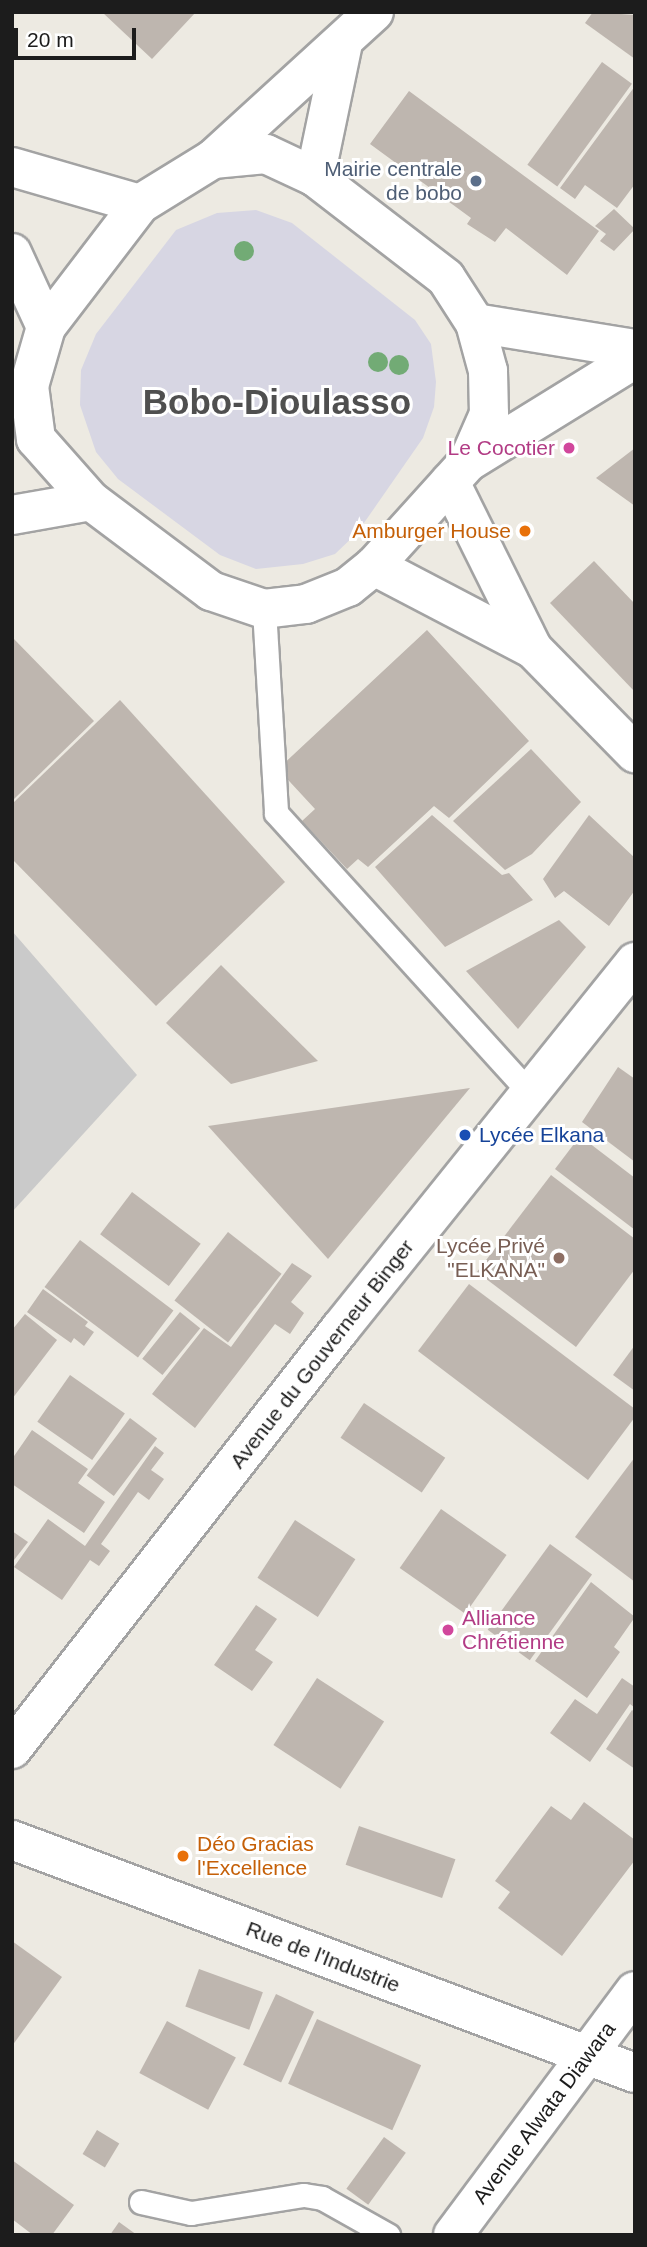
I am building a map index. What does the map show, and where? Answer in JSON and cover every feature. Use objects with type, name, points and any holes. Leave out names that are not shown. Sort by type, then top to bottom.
[{"type":"street","points":[[213,159],[266,154],[314,177],[446,278],[475,323],[488,371],[489,414],[459,472],[374,566],[348,587],[306,604],[264,609],[211,591],[91,501],[36,439],[20,403],[46,327],[140,204],[213,159],[374,12]]},
{"type":"street","points":[[314,177],[343,43]]},
{"type":"street","points":[[12,167],[140,204]]},
{"type":"street","points":[[12,253],[46,327]]},
{"type":"street","points":[[475,323],[635,349]]},
{"type":"street","points":[[459,472],[635,359]]},
{"type":"street","points":[[459,472],[533,649]]},
{"type":"street","points":[[12,515],[91,501]]},
{"type":"street","points":[[374,566],[533,649],[635,753]]},
{"type":"street","name":"Avenue du Gouverneur Binger","points":[[16,1738],[635,962]]},
{"type":"street","name":"Rue de l'Industrie","points":[[12,1840],[635,2073]]},
{"type":"street","name":"Avenue Alwata Diawara","points":[[455,2234],[635,1991]]},
{"type":"lane","points":[[264,609],[276,813],[530,1093]]},
{"type":"lane","points":[[141,2202],[191,2213],[304,2195],[322,2198],[388,2235]]},
{"type":"shaded area","points":[[256,210],[292,223],[415,320],[431,344],[436,382],[434,407],[423,438],[357,533],[335,554],[303,564],[256,569],[220,555],[118,479],[96,452],[80,405],[81,370],[96,334],[176,230],[217,213]]},
{"type":"shaded area","points":[[12,931],[137,1075],[12,1212]]},
{"type":"building","points":[[102,12],[196,12],[152,59]]},
{"type":"building","points":[[593,12],[635,15],[635,59],[585,23]]},
{"type":"building","points":[[602,62],[632,84],[557,186],[527,165]]},
{"type":"building","points":[[635,86],[635,184],[617,208],[585,185],[575,199],[560,188]]},
{"type":"building","name":"Mairie centrale de bobo","points":[[409,91],[599,231],[567,275],[506,228],[495,242],[467,224],[471,218],[370,144]]},
{"type":"building","points":[[614,209],[635,229],[614,251],[600,241],[606,234],[595,226]]},
{"type":"building","points":[[635,448],[635,506],[596,478]]},
{"type":"building","points":[[594,561],[635,604],[635,692],[550,603]]},
{"type":"building","points":[[427,630],[529,741],[449,818],[434,806],[368,867],[358,859],[347,869],[302,821],[315,809],[278,769]]},
{"type":"building","points":[[12,637],[94,721],[12,801]]},
{"type":"building","points":[[120,700],[285,882],[156,1006],[12,859],[12,804]]},
{"type":"building","points":[[531,749],[581,802],[532,854],[505,870],[453,821]]},
{"type":"building","points":[[432,815],[502,875],[509,873],[533,900],[445,947],[375,867]]},
{"type":"building","points":[[589,815],[635,858],[635,890],[609,926],[564,891],[555,898],[543,879]]},
{"type":"building","points":[[559,920],[586,947],[518,1029],[466,971]]},
{"type":"building","points":[[221,965],[318,1061],[231,1084],[166,1023]]},
{"type":"building","points":[[618,1067],[635,1079],[635,1162],[582,1122]]},
{"type":"building","points":[[470,1088],[328,1259],[208,1126]]},
{"type":"building","points":[[580,1136],[635,1178],[635,1230],[555,1169]]},
{"type":"building","points":[[551,1175],[635,1239],[635,1269],[576,1347],[477,1272]]},
{"type":"building","points":[[132,1192],[201,1244],[169,1286],[100,1234]]},
{"type":"building","points":[[228,1232],[282,1274],[228,1342],[174,1301]]},
{"type":"building","points":[[80,1240],[173,1310],[138,1358],[44,1287]]},
{"type":"building","points":[[292,1263],[312,1276],[291,1302],[304,1313],[290,1334],[275,1324],[195,1428],[152,1394],[204,1328],[231,1347]]},
{"type":"building","points":[[469,1284],[635,1409],[635,1417],[588,1480],[418,1351]]},
{"type":"building","points":[[43,1289],[88,1322],[85,1326],[94,1332],[84,1346],[74,1338],[71,1343],[27,1312]]},
{"type":"building","points":[[180,1312],[200,1328],[162,1375],[142,1359]]},
{"type":"building","points":[[25,1314],[57,1340],[12,1399],[12,1330]]},
{"type":"building","points":[[635,1345],[635,1391],[613,1375]]},
{"type":"building","points":[[70,1375],[125,1413],[92,1460],[37,1422]]},
{"type":"building","points":[[364,1403],[445,1458],[422,1493],[341,1438]]},
{"type":"building","points":[[130,1418],[157,1438],[114,1496],[87,1476]]},
{"type":"building","points":[[32,1430],[88,1469],[78,1483],[105,1502],[84,1533],[12,1484],[12,1459]]},
{"type":"building","points":[[155,1446],[164,1453],[151,1470],[164,1479],[149,1500],[138,1492],[101,1544],[110,1551],[99,1566],[90,1560],[62,1600],[14,1567],[48,1519],[85,1546]]},
{"type":"building","points":[[635,1457],[635,1582],[575,1537]]},
{"type":"building","points":[[441,1509],[507,1555],[465,1614],[400,1568]]},
{"type":"building","points":[[295,1520],[355,1559],[318,1617],[257,1578]]},
{"type":"building","points":[[12,1531],[28,1542],[14,1560],[12,1559]]},
{"type":"building","points":[[550,1544],[592,1575],[530,1660],[488,1630]]},
{"type":"building","points":[[591,1582],[635,1617],[614,1647],[620,1652],[587,1698],[535,1661]]},
{"type":"building","points":[[256,1605],[277,1619],[255,1650],[273,1662],[252,1691],[214,1665]]},
{"type":"building","points":[[317,1678],[384,1722],[341,1789],[273,1745]]},
{"type":"building","points":[[622,1678],[635,1687],[635,1708],[630,1704],[590,1762],[550,1733],[575,1699],[597,1714]]},
{"type":"building","points":[[632,1710],[635,1712],[635,1769],[606,1749]]},
{"type":"building","points":[[584,1802],[635,1840],[635,1860],[562,1956],[498,1908],[510,1892],[495,1881],[551,1806],[571,1820]]},
{"type":"building","points":[[359,1826],[455,1859],[442,1898],[346,1865]]},
{"type":"building","points":[[12,1941],[62,1977],[12,2046]]},
{"type":"building","points":[[199,1969],[263,1992],[249,2030],[185,2007]]},
{"type":"building","points":[[276,1994],[314,2012],[281,2082],[243,2065]]},
{"type":"building","points":[[317,2019],[421,2065],[392,2130],[288,2084]]},
{"type":"building","points":[[167,2021],[236,2058],[208,2110],[139,2073]]},
{"type":"building","points":[[97,2130],[119,2143],[105,2167],[83,2154]]},
{"type":"building","points":[[384,2137],[406,2153],[368,2205],[346,2189]]},
{"type":"building","points":[[12,2160],[74,2205],[52,2235],[33,2235],[12,2219]]},
{"type":"building","points":[[119,2222],[137,2235],[110,2235]]},
{"type":"place","name":"Mairie centrale de bobo","points":[[476,181]]},
{"type":"place","name":"Le Cocotier","points":[[569,448]]},
{"type":"place","name":"Amburger House","points":[[525,531]]},
{"type":"place","name":"Lycée Elkana","points":[[465,1135]]},
{"type":"place","name":"Lycée Privé \"ELKANA\"","points":[[559,1258]]},
{"type":"place","name":"Alliance Chrétienne","points":[[448,1630]]},
{"type":"place","name":"Déo Gracias l'Excellence","points":[[183,1856]]},
{"type":"district","name":"Bobo-Dioulasso","points":[[277,402]]}]
